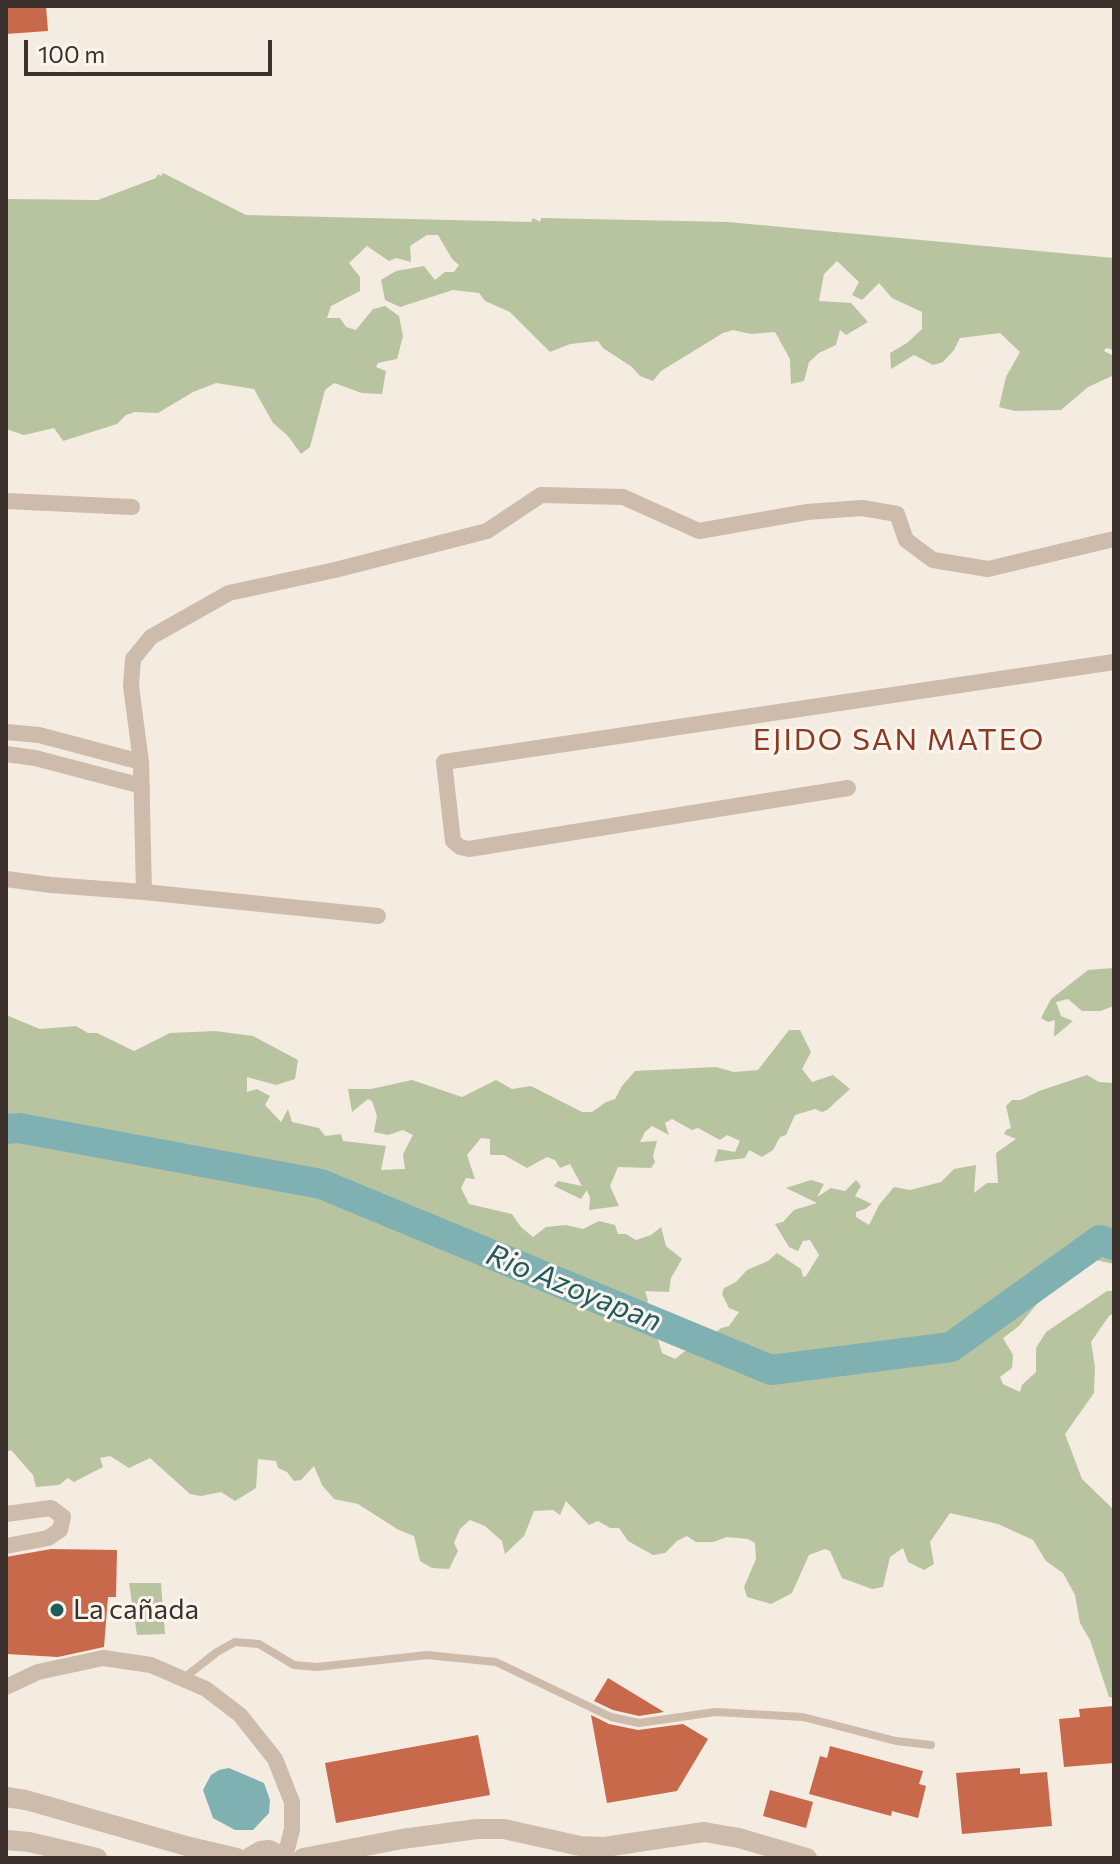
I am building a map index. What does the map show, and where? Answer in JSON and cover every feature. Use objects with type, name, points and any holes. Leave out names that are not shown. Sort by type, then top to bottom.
[{"type":"street","points":[[144,892],[141,762],[131,686],[133,659],[151,637],[229,593],[335,570],[487,531],[541,495],[623,497],[699,531],[807,512],[862,508],[897,514],[906,540],[933,560],[988,569],[1114,539]]},
{"type":"street","points":[[6,501],[132,507]]},
{"type":"street","points":[[848,788],[469,849],[453,841],[444,762],[1114,662]]},
{"type":"street","points":[[6,732],[39,735],[141,762]]},
{"type":"street","points":[[6,754],[35,758],[142,786]]},
{"type":"street","points":[[6,879],[378,916]]},
{"type":"street","points":[[6,1514],[51,1508],[63,1517],[60,1530],[48,1538],[6,1546]]},
{"type":"street","points":[[6,1687],[38,1672],[103,1658],[151,1665],[206,1689],[240,1715],[275,1759],[292,1802],[292,1829],[285,1858],[269,1850],[249,1858]]},
{"type":"street","points":[[6,1797],[69,1811],[163,1840],[237,1858]]},
{"type":"street","points":[[303,1858],[333,1856],[402,1839],[477,1829],[504,1829],[580,1846],[605,1847],[704,1832],[739,1838],[807,1858]]},
{"type":"street","points":[[6,1840],[29,1842],[97,1858]]},
{"type":"lane","points":[[184,1679],[217,1652],[235,1642],[259,1644],[294,1665],[317,1667],[427,1655],[496,1662],[611,1717],[639,1723],[715,1712],[803,1717],[896,1741],[931,1745]]},
{"type":"green space","points":[[163,173],[246,215],[531,222],[533,218],[540,222],[541,218],[728,222],[1114,258],[1114,350],[1106,348],[1104,351],[1112,355],[1112,376],[1088,387],[1061,410],[1015,411],[999,407],[1006,377],[1020,352],[1000,333],[960,338],[943,362],[933,365],[914,355],[891,369],[890,353],[922,329],[922,312],[892,298],[879,283],[862,300],[852,295],[859,282],[837,261],[824,274],[819,301],[851,303],[868,322],[846,335],[840,330],[836,345],[809,362],[804,381],[791,384],[790,359],[775,332],[751,334],[733,330],[661,371],[653,381],[640,376],[598,341],[570,344],[550,352],[510,312],[485,301],[479,293],[453,290],[400,307],[385,300],[381,280],[396,271],[424,266],[435,280],[445,272],[454,272],[459,265],[438,235],[427,235],[410,246],[411,262],[396,258],[389,261],[367,246],[349,263],[360,277],[360,291],[331,306],[327,318],[340,318],[346,327],[356,330],[373,309],[385,306],[399,316],[403,336],[397,359],[378,363],[376,367],[386,371],[382,394],[362,393],[334,383],[325,390],[310,447],[301,454],[288,436],[273,423],[254,389],[216,383],[193,392],[158,413],[135,412],[126,415],[117,424],[63,441],[54,428],[24,435],[6,429],[6,199],[98,200]]},
{"type":"green space","points":[[1114,968],[1114,1006],[1100,1011],[1082,1011],[1068,999],[1056,1002],[1061,1016],[1073,1021],[1054,1037],[1055,1020],[1048,1022],[1041,1018],[1051,999],[1088,970]]},
{"type":"green space","points":[[6,1015],[40,1029],[76,1026],[134,1051],[170,1033],[215,1031],[253,1036],[298,1060],[295,1079],[276,1085],[247,1077],[247,1092],[257,1089],[270,1096],[265,1105],[281,1122],[288,1109],[292,1122],[319,1128],[325,1136],[341,1134],[343,1141],[386,1146],[381,1170],[405,1169],[403,1154],[413,1135],[403,1130],[388,1135],[374,1132],[377,1116],[372,1101],[368,1099],[352,1112],[348,1089],[371,1089],[412,1080],[462,1097],[496,1080],[512,1089],[531,1086],[582,1112],[592,1112],[615,1099],[635,1071],[716,1067],[734,1072],[758,1070],[789,1030],[800,1030],[811,1052],[802,1069],[812,1082],[833,1075],[850,1089],[827,1110],[822,1112],[815,1109],[795,1115],[786,1135],[780,1137],[773,1150],[762,1157],[749,1150],[745,1158],[714,1162],[718,1149],[735,1152],[740,1141],[727,1135],[720,1140],[672,1119],[665,1123],[669,1135],[652,1126],[640,1142],[657,1141],[653,1156],[655,1162],[651,1168],[618,1167],[610,1186],[619,1206],[589,1210],[587,1190],[581,1199],[554,1186],[558,1181],[582,1186],[570,1164],[560,1168],[555,1160],[547,1157],[527,1168],[504,1155],[490,1155],[490,1139],[481,1138],[467,1155],[475,1179],[466,1178],[461,1188],[469,1204],[512,1214],[533,1237],[546,1227],[566,1225],[583,1229],[599,1221],[615,1225],[618,1234],[626,1234],[636,1240],[651,1235],[661,1227],[666,1246],[682,1259],[671,1278],[669,1292],[645,1291],[648,1300],[643,1317],[655,1329],[662,1353],[675,1359],[694,1344],[694,1329],[703,1326],[714,1334],[729,1326],[739,1312],[729,1308],[722,1294],[724,1288],[736,1282],[747,1270],[768,1261],[777,1253],[801,1269],[803,1277],[806,1276],[819,1255],[810,1240],[803,1241],[798,1251],[789,1247],[775,1224],[783,1222],[794,1210],[817,1203],[786,1188],[811,1180],[824,1184],[817,1197],[831,1188],[845,1191],[856,1180],[861,1186],[855,1196],[872,1204],[856,1212],[856,1217],[869,1225],[879,1205],[894,1187],[910,1190],[941,1182],[954,1169],[976,1165],[974,1193],[987,1183],[998,1183],[996,1153],[1016,1139],[1004,1134],[1011,1128],[1006,1106],[1012,1100],[1021,1100],[1087,1075],[1099,1082],[1114,1083],[1114,1264],[1083,1257],[1075,1270],[1074,1250],[1054,1270],[1062,1282],[1049,1291],[1019,1326],[1003,1338],[1013,1355],[1012,1368],[1000,1377],[1003,1384],[1020,1392],[1022,1385],[1036,1372],[1036,1348],[1046,1332],[1107,1291],[1114,1291],[1114,1313],[1091,1342],[1095,1367],[1094,1393],[1065,1434],[1082,1479],[1114,1510],[1114,1698],[1109,1697],[1090,1640],[1080,1623],[1075,1595],[1063,1573],[1046,1561],[1033,1540],[998,1524],[950,1513],[930,1542],[934,1564],[924,1570],[908,1562],[903,1548],[890,1557],[883,1587],[872,1589],[842,1578],[830,1551],[825,1549],[809,1555],[792,1593],[771,1604],[747,1597],[744,1587],[756,1559],[755,1543],[748,1539],[727,1537],[713,1542],[696,1542],[687,1536],[665,1553],[653,1555],[628,1541],[619,1528],[610,1528],[598,1521],[589,1525],[566,1501],[560,1515],[553,1510],[534,1511],[524,1536],[505,1554],[502,1541],[485,1526],[470,1520],[460,1529],[454,1543],[458,1551],[449,1569],[432,1568],[420,1561],[414,1536],[358,1504],[334,1499],[322,1485],[314,1466],[301,1480],[294,1481],[287,1472],[278,1468],[276,1461],[258,1459],[256,1488],[235,1501],[221,1492],[201,1496],[190,1494],[150,1458],[129,1468],[110,1456],[100,1458],[103,1467],[74,1482],[68,1478],[59,1485],[36,1487],[33,1475],[11,1450],[6,1452]]},
{"type":"green space","points":[[129,1583],[161,1583],[165,1634],[137,1635]]},
{"type":"water","points":[[229,1768],[264,1783],[270,1800],[269,1813],[253,1830],[235,1830],[213,1818],[203,1790],[211,1775]]},
{"type":"building","points":[[6,6],[46,6],[48,31],[6,34]]},
{"type":"building","name":"La cañada","points":[[51,1549],[117,1550],[116,1597],[108,1597],[104,1647],[58,1657],[6,1654],[6,1557]]},
{"type":"building","points":[[608,1678],[664,1712],[639,1716],[613,1710],[594,1701]]},
{"type":"building","points":[[1114,1706],[1114,1763],[1064,1767],[1059,1719],[1080,1717],[1079,1709]]},
{"type":"building","points":[[591,1715],[609,1724],[638,1730],[683,1724],[708,1739],[677,1791],[607,1803]]},
{"type":"building","points":[[478,1735],[490,1795],[336,1823],[325,1763]]},
{"type":"building","points":[[830,1746],[923,1771],[919,1784],[926,1786],[918,1818],[892,1811],[891,1816],[809,1794],[820,1756],[827,1758]]},
{"type":"building","points":[[1020,1768],[1020,1774],[1047,1772],[1052,1826],[962,1834],[956,1773]]},
{"type":"building","points":[[770,1790],[813,1802],[806,1828],[763,1816]]},
{"type":"waterway","name":"Rio Azoyapan","points":[[6,1129],[19,1128],[321,1184],[771,1370],[951,1347],[1100,1240],[1114,1245]]},
{"type":"place","name":"La cañada","points":[[57,1610]]},
{"type":"district","name":"EJIDO SAN MATEO","points":[[899,740]]}]
